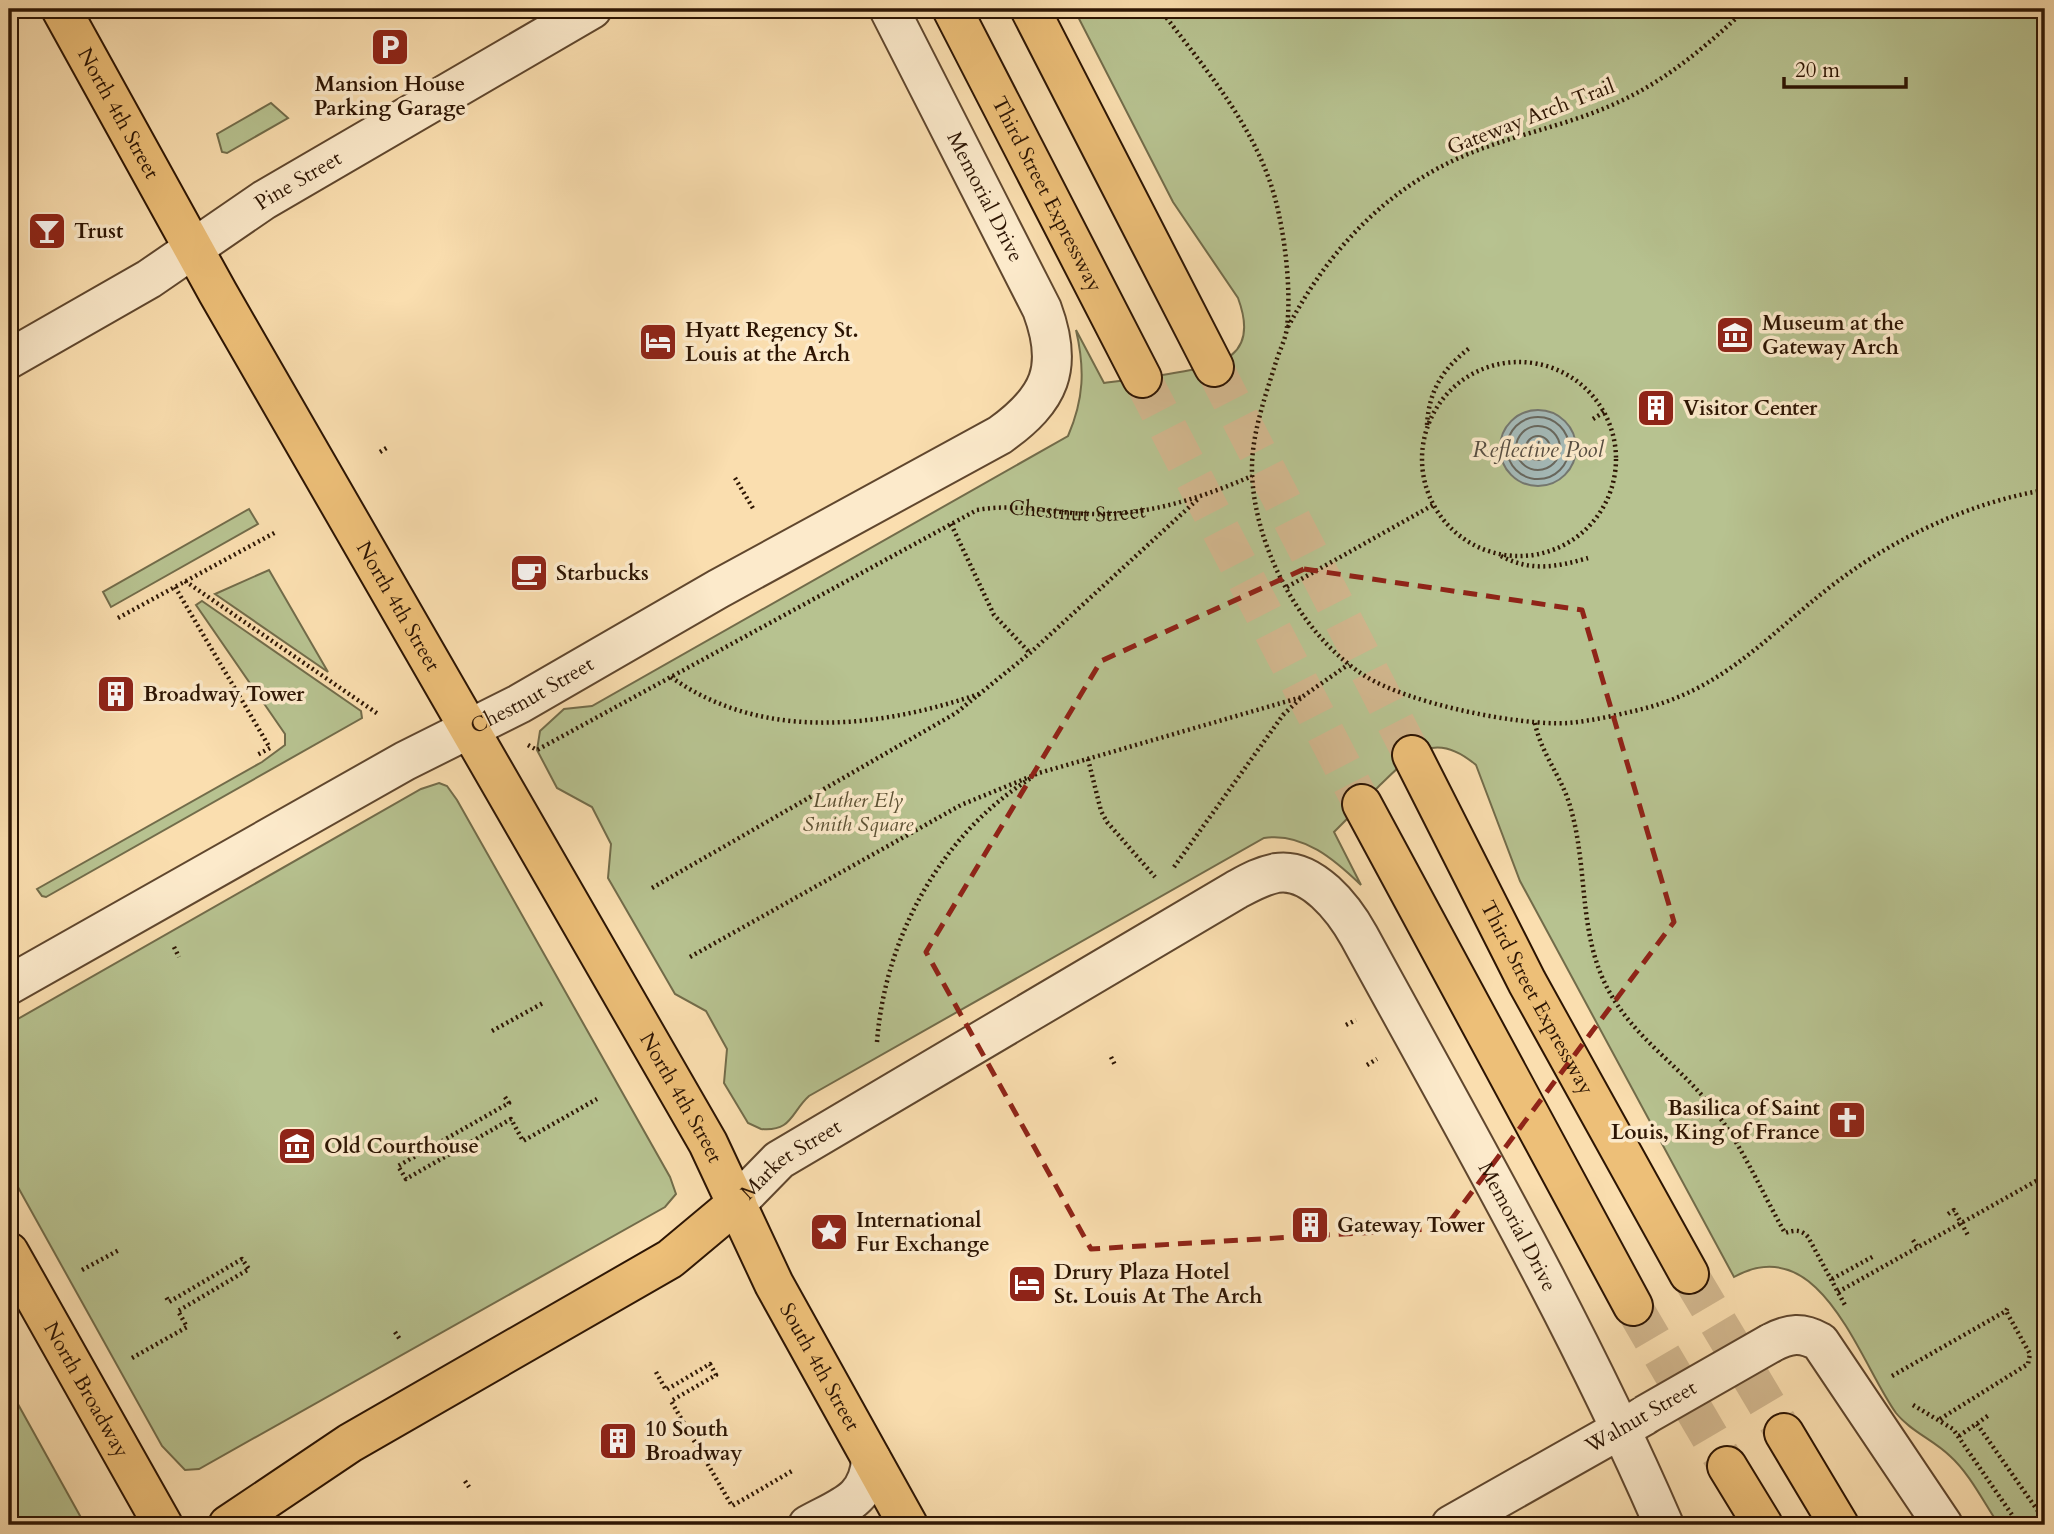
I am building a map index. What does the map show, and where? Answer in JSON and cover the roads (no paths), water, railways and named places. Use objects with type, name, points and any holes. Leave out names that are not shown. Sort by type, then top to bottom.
[{"type":"main road","name":"North 4th Street","points":[[61,9],[193,248],[708,1143],[737,1203]]},
{"type":"main road","name":"Third Street Expressway","points":[[953,9],[1142,378]]},
{"type":"main road","points":[[1030,9],[1214,367]]},
{"type":"main road","name":"Third Street Expressway","points":[[1412,755],[1527,982],[1689,1274]]},
{"type":"main road","points":[[1362,804],[1633,1306]]},
{"type":"main road","name":"South 4th Street","points":[[737,1203],[774,1283],[908,1525]]},
{"type":"main road","name":"Market Street","points":[[228,1525],[349,1443],[670,1259],[695,1242],[737,1203]]},
{"type":"main road","name":"North Broadway","points":[[9,1252],[163,1525]]},
{"type":"main road","points":[[1784,1433],[1839,1525]]},
{"type":"main road","points":[[1727,1466],[1763,1525]]},
{"type":"street","name":"Pine Street","points":[[9,359],[119,297],[264,200],[592,9]]},
{"type":"street","name":"Memorial Drive","points":[[889,9],[1042,309],[1053,351],[1052,372],[1044,392]]},
{"type":"street","name":"Chestnut Street","points":[[9,985],[405,761],[468,729],[1000,435],[1030,411],[1044,392]]},
{"type":"street","name":"Market Street","points":[[737,1203],[779,1160],[1259,878],[1280,872],[1308,880],[1329,896],[1348,916],[1359,936]]},
{"type":"street","name":"Memorial Drive","points":[[1359,936],[1570,1325],[1634,1421],[1664,1525]]},
{"type":"street","name":"Walnut Street","points":[[1451,1525],[1771,1343],[1785,1336],[1804,1334],[1820,1342],[1943,1525]]},
{"type":"street","points":[[808,1525],[862,1493],[870,1479],[871,1459]]},
{"type":"water","name":"Reflective Pool","points":[[1538,410],[1553,413],[1565,421],[1573,433],[1576,448],[1573,463],[1565,475],[1553,483],[1538,486],[1523,483],[1511,475],[1503,463],[1500,448],[1503,433],[1511,421],[1523,413]]},
{"type":"tunnel","points":[[1214,367],[1412,755]]},
{"type":"tunnel","points":[[1142,378],[1362,804]]},
{"type":"tunnel","points":[[1689,1274],[1784,1433]]},
{"type":"tunnel","points":[[1633,1306],[1727,1466]]},
{"type":"place","name":"Mansion House Parking Garage","points":[[390,47]]},
{"type":"place","name":"Trust","points":[[47,231]]},
{"type":"place","name":"Museum at the Gateway Arch","points":[[1735,335]]},
{"type":"place","name":"Hyatt Regency St. Louis at the Arch","points":[[658,342]]},
{"type":"place","name":"Visitor Center","points":[[1656,408]]},
{"type":"place","name":"Starbucks","points":[[529,573]]},
{"type":"place","name":"Broadway Tower","points":[[116,694]]},
{"type":"place","name":"Basilica of Saint Louis, King of France","points":[[1847,1120]]},
{"type":"place","name":"Old Courthouse","points":[[297,1146]]},
{"type":"place","name":"Gateway Tower","points":[[1310,1225]]},
{"type":"place","name":"International Fur Exchange","points":[[829,1232]]},
{"type":"place","name":"Drury Plaza Hotel St. Louis At The Arch","points":[[1027,1284]]},
{"type":"place","name":"10 South Broadway","points":[[618,1441]]},
{"type":"park label","name":"Luther Ely Smith Square","points":[[858,812]]}]
